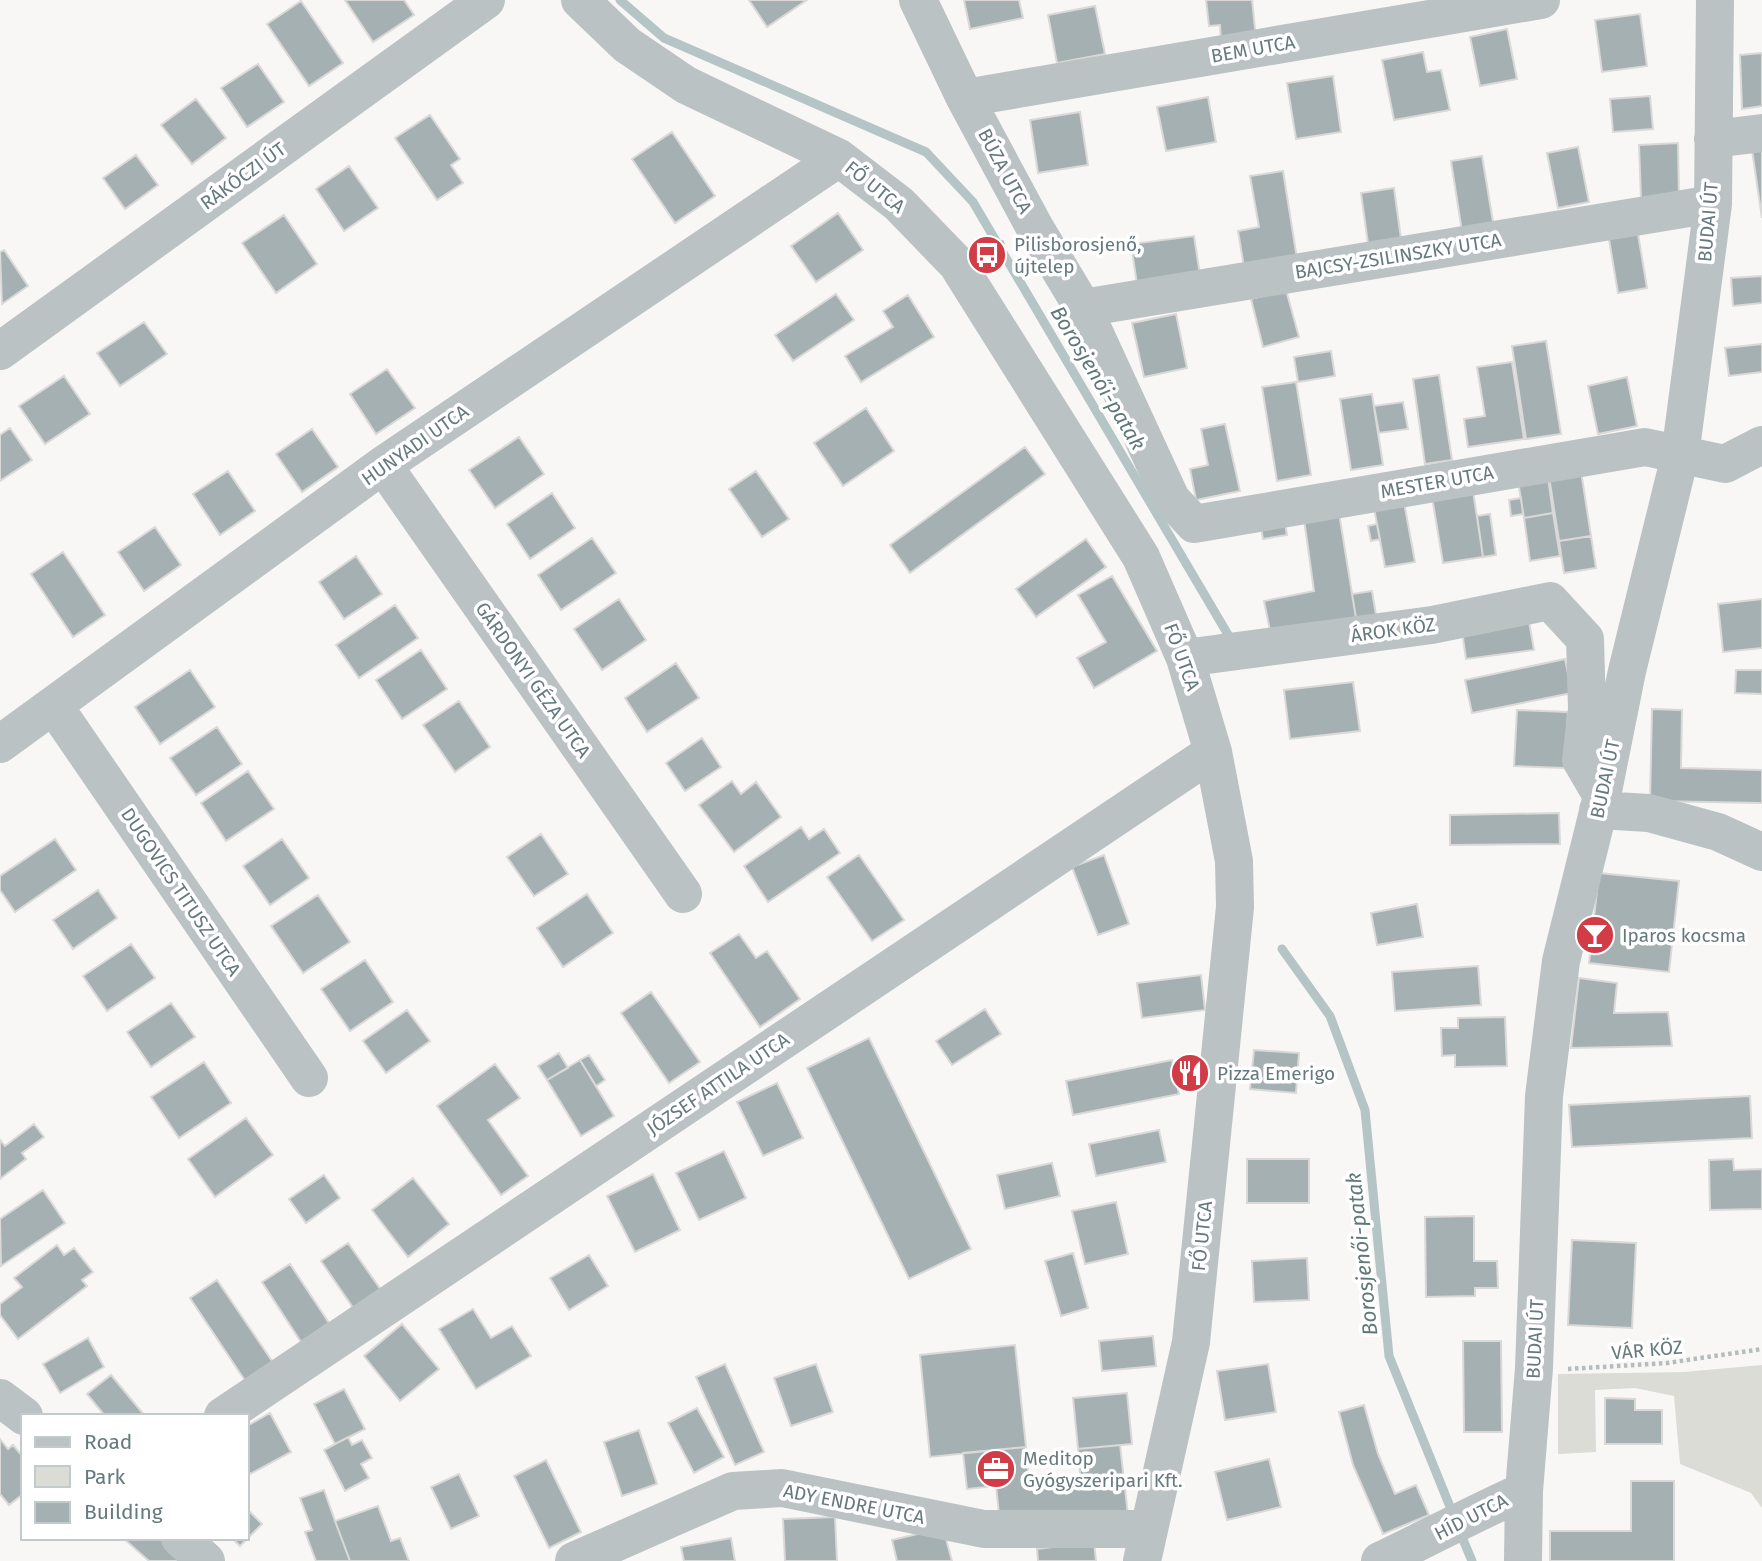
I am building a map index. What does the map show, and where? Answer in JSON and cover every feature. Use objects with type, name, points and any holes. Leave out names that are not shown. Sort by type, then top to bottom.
[{"type":"street","name":"RÁKÓCZI ÚT","points":[[0,351],[486,0]]},
{"type":"street","name":"FŐ UTCA","points":[[580,0],[627,45],[686,85],[839,158],[900,204],[957,264],[1141,556],[1185,658],[1213,752],[1234,861],[1235,906],[1192,1342],[1145,1545]]},
{"type":"street","name":"BÚZA UTCA","points":[[918,0],[965,98],[1035,228],[1083,308],[1171,499],[1194,524]]},
{"type":"street","name":"BEM UTCA","points":[[965,98],[1541,0]]},
{"type":"street","name":"BUDAI ÚT","points":[[1522,1561],[1524,1491],[1534,1368],[1544,1096],[1561,961],[1679,456],[1713,204],[1715,0]]},
{"type":"street","points":[[1713,139],[1762,133]]},
{"type":"street","name":"HUNYADI UTCA","points":[[0,744],[383,465],[839,158]]},
{"type":"street","name":"BAJCSY-ZSILINSZKY UTCA","points":[[1083,308],[1713,204]]},
{"type":"street","name":"MESTER UTCA","points":[[1194,524],[1645,447],[1725,464],[1762,445]]},
{"type":"street","name":"GÁRDONYI GÉZA UTCA","points":[[383,465],[683,894]]},
{"type":"street","name":"ÁROK KÖZ","points":[[1185,658],[1432,625],[1550,601],[1585,639],[1587,709],[1581,760],[1600,803]]},
{"type":"street","name":"DUGOVICS TITUSZ UTCA","points":[[54,706],[309,1078]]},
{"type":"street","name":"JÓZSEF ATTILA UTCA","points":[[226,1414],[1213,752]]},
{"type":"street","points":[[1600,803],[1718,832],[1762,852]]},
{"type":"street","points":[[0,1398],[21,1414]]},
{"type":"street","name":"ADY ENDRE UTCA","points":[[574,1561],[733,1491],[782,1488],[984,1529],[1145,1545]]},
{"type":"street","name":"HÍD UTCA","points":[[1380,1561],[1524,1491]]},
{"type":"street","points":[[182,1540],[206,1561]]},
{"type":"path","name":"VÁR KÖZ","points":[[1534,1368],[1586,1369],[1667,1363],[1762,1349]]},
{"type":"green space","points":[[1762,1365],[1762,1508],[1751,1493],[1680,1464],[1674,1396],[1635,1388],[1595,1390],[1596,1452],[1558,1454],[1558,1374],[1684,1372]]},
{"type":"building","points":[[345,0],[404,0],[414,15],[373,42]]},
{"type":"building","points":[[749,0],[807,0],[767,27]]},
{"type":"building","points":[[964,0],[1019,0],[1023,18],[970,29]]},
{"type":"building","points":[[1206,0],[1252,0],[1256,38],[1221,42],[1220,25],[1209,26]]},
{"type":"building","points":[[301,1],[343,63],[309,86],[267,24]]},
{"type":"building","points":[[1095,6],[1105,54],[1057,63],[1048,15]]},
{"type":"building","points":[[1640,14],[1647,66],[1602,72],[1595,20]]},
{"type":"building","points":[[1507,29],[1517,79],[1480,86],[1470,37]]},
{"type":"building","points":[[1423,52],[1427,72],[1441,70],[1450,110],[1394,120],[1382,60]]},
{"type":"building","points":[[1762,53],[1762,106],[1742,109],[1740,55]]},
{"type":"building","points":[[258,64],[284,102],[247,127],[221,88]]},
{"type":"building","points":[[1333,76],[1341,132],[1296,139],[1287,83]]},
{"type":"building","points":[[1650,96],[1653,129],[1613,132],[1610,99]]},
{"type":"building","points":[[1208,97],[1216,142],[1166,151],[1157,107]]},
{"type":"building","points":[[196,99],[226,138],[192,164],[161,125]]},
{"type":"building","points":[[1080,112],[1088,165],[1038,173],[1030,120]]},
{"type":"building","points":[[430,115],[460,159],[451,165],[463,183],[437,200],[395,138]]},
{"type":"building","points":[[672,132],[715,196],[675,223],[632,159]]},
{"type":"building","points":[[1678,143],[1679,198],[1641,199],[1639,145]]},
{"type":"building","points":[[1578,147],[1589,202],[1558,208],[1547,153]]},
{"type":"building","points":[[1762,148],[1762,218],[1752,150]]},
{"type":"building","points":[[136,155],[158,185],[125,209],[103,178]]},
{"type":"building","points":[[1482,156],[1495,234],[1463,238],[1451,161]]},
{"type":"building","points":[[349,166],[378,208],[344,231],[316,189]]},
{"type":"building","points":[[1283,171],[1298,265],[1245,273],[1238,231],[1259,227],[1250,176]]},
{"type":"building","points":[[1394,188],[1402,246],[1369,251],[1361,193]]},
{"type":"building","points":[[838,213],[863,250],[816,282],[791,246]]},
{"type":"building","points":[[284,215],[317,264],[276,293],[242,243]]},
{"type":"building","points":[[1638,234],[1647,288],[1618,293],[1609,239]]},
{"type":"building","points":[[1194,236],[1200,275],[1137,284],[1131,244]]},
{"type":"building","points":[[4,250],[28,286],[2,304],[0,252]]},
{"type":"building","points":[[1762,276],[1762,303],[1733,306],[1731,278]]},
{"type":"building","points":[[1286,290],[1299,337],[1263,347],[1251,299]]},
{"type":"building","points":[[836,294],[854,320],[793,361],[775,335]]},
{"type":"building","points":[[908,295],[934,337],[861,382],[845,356],[893,327],[883,311]]},
{"type":"building","points":[[1176,314],[1187,368],[1144,377],[1132,323]]},
{"type":"building","points":[[144,322],[167,354],[120,386],[97,353]]},
{"type":"building","points":[[1546,341],[1561,434],[1526,439],[1512,346]]},
{"type":"building","points":[[1762,344],[1762,372],[1729,376],[1725,348]]},
{"type":"building","points":[[1331,351],[1335,376],[1298,382],[1294,357]]},
{"type":"building","points":[[1512,362],[1524,439],[1468,447],[1464,419],[1485,416],[1477,367]]},
{"type":"building","points":[[387,369],[415,408],[376,434],[350,394]]},
{"type":"building","points":[[1439,375],[1452,460],[1425,464],[1413,379]]},
{"type":"building","points":[[64,376],[90,414],[45,444],[19,406]]},
{"type":"building","points":[[1627,377],[1637,426],[1598,434],[1588,386]]},
{"type":"building","points":[[1296,382],[1311,475],[1277,481],[1262,387]]},
{"type":"building","points":[[1372,394],[1383,465],[1351,470],[1340,399]]},
{"type":"building","points":[[1403,402],[1408,429],[1379,433],[1374,406]]},
{"type":"building","points":[[866,408],[894,451],[843,486],[814,443]]},
{"type":"building","points":[[1225,424],[1240,491],[1196,500],[1190,469],[1208,465],[1201,429]]},
{"type":"building","points":[[10,428],[32,460],[0,481],[0,435]]},
{"type":"building","points":[[312,429],[338,467],[302,492],[276,454]]},
{"type":"building","points":[[519,437],[544,474],[495,508],[469,470]]},
{"type":"building","points":[[1025,447],[1045,474],[910,573],[890,545]]},
{"type":"building","points":[[1580,465],[1591,536],[1559,541],[1548,470]]},
{"type":"building","points":[[1547,470],[1553,513],[1524,518],[1517,475]]},
{"type":"building","points":[[228,471],[255,511],[220,535],[193,494]]},
{"type":"building","points":[[756,471],[789,519],[762,537],[729,489]]},
{"type":"building","points":[[1472,484],[1483,557],[1443,563],[1431,491]]},
{"type":"building","points":[[552,493],[575,528],[530,559],[507,524]]},
{"type":"building","points":[[1403,497],[1415,562],[1385,567],[1373,503]]},
{"type":"building","points":[[1521,498],[1523,514],[1511,516],[1509,500]]},
{"type":"building","points":[[1338,507],[1356,618],[1272,640],[1264,601],[1314,591],[1303,512]]},
{"type":"building","points":[[1553,513],[1560,556],[1530,561],[1524,518]]},
{"type":"building","points":[[1490,514],[1496,555],[1483,557],[1477,516]]},
{"type":"building","points":[[1284,517],[1287,535],[1263,539],[1260,521]]},
{"type":"building","points":[[1377,524],[1380,539],[1371,541],[1368,526]]},
{"type":"building","points":[[155,527],[181,565],[144,591],[118,552]]},
{"type":"building","points":[[1591,536],[1596,568],[1564,573],[1559,541]]},
{"type":"building","points":[[592,538],[616,573],[561,610],[538,575]]},
{"type":"building","points":[[1086,539],[1106,567],[1036,617],[1016,589]]},
{"type":"building","points":[[63,552],[105,615],[73,637],[31,574]]},
{"type":"building","points":[[356,556],[382,594],[344,619],[319,582]]},
{"type":"building","points":[[1112,576],[1157,651],[1094,688],[1077,658],[1106,642],[1078,595]]},
{"type":"building","points":[[1372,591],[1376,615],[1356,618],[1352,594]]},
{"type":"building","points":[[619,599],[646,640],[602,670],[574,629]]},
{"type":"building","points":[[1762,599],[1762,648],[1723,652],[1718,604]]},
{"type":"building","points":[[395,605],[418,638],[359,678],[336,645]]},
{"type":"building","points":[[1529,622],[1534,650],[1466,659],[1462,631]]},
{"type":"building","points":[[421,650],[447,689],[402,719],[376,680]]},
{"type":"building","points":[[1565,659],[1572,693],[1472,713],[1465,680]]},
{"type":"building","points":[[676,663],[699,698],[647,732],[625,698]]},
{"type":"building","points":[[190,670],[215,707],[160,744],[135,707]]},
{"type":"building","points":[[1736,670],[1762,670],[1762,694],[1735,693]]},
{"type":"building","points":[[1353,682],[1360,731],[1290,739],[1284,690]]},
{"type":"building","points":[[459,701],[490,747],[455,772],[423,725]]},
{"type":"building","points":[[1652,709],[1682,710],[1681,768],[1762,770],[1762,803],[1650,801]]},
{"type":"building","points":[[1517,710],[1568,712],[1565,768],[1514,766]]},
{"type":"building","points":[[217,727],[242,764],[196,795],[170,758]]},
{"type":"building","points":[[702,738],[721,767],[685,791],[666,763]]},
{"type":"building","points":[[248,771],[274,809],[226,841],[201,803]]},
{"type":"building","points":[[732,781],[741,794],[756,782],[781,817],[734,852],[699,805]]},
{"type":"building","points":[[1559,813],[1560,844],[1450,845],[1450,815]]},
{"type":"building","points":[[801,827],[809,839],[824,829],[840,853],[768,902],[744,866]]},
{"type":"building","points":[[541,834],[568,874],[534,896],[507,857]]},
{"type":"building","points":[[55,839],[76,870],[15,912],[0,890],[0,876]]},
{"type":"building","points":[[282,839],[309,878],[270,905],[243,866]]},
{"type":"building","points":[[859,855],[904,920],[872,941],[827,877]]},
{"type":"building","points":[[1104,855],[1129,924],[1098,935],[1072,867]]},
{"type":"building","points":[[1599,873],[1679,881],[1669,972],[1589,963]]},
{"type":"building","points":[[98,890],[117,918],[73,949],[53,920]]},
{"type":"building","points":[[587,894],[613,933],[563,967],[537,928]]},
{"type":"building","points":[[318,895],[350,942],[303,973],[271,926]]},
{"type":"building","points":[[1417,904],[1423,937],[1377,945],[1371,913]]},
{"type":"building","points":[[739,934],[756,958],[767,951],[800,999],[760,1027],[710,953]]},
{"type":"building","points":[[131,944],[155,978],[107,1011],[83,976]]},
{"type":"building","points":[[365,960],[393,1002],[350,1031],[321,989]]},
{"type":"building","points":[[1478,966],[1481,1005],[1395,1011],[1392,972]]},
{"type":"building","points":[[1201,975],[1205,1010],[1142,1018],[1137,983]]},
{"type":"building","points":[[1579,978],[1617,983],[1614,1013],[1668,1012],[1672,1046],[1571,1048]]},
{"type":"building","points":[[651,992],[700,1062],[669,1083],[621,1013]]},
{"type":"building","points":[[171,1003],[195,1037],[151,1067],[127,1032]]},
{"type":"building","points":[[985,1009],[1001,1034],[952,1065],[936,1041]]},
{"type":"building","points":[[407,1010],[430,1041],[386,1073],[363,1041]]},
{"type":"building","points":[[1505,1017],[1507,1066],[1455,1067],[1455,1055],[1442,1056],[1441,1028],[1458,1028],[1458,1018]]},
{"type":"building","points":[[869,1038],[971,1249],[909,1279],[807,1068]]},
{"type":"building","points":[[1254,1050],[1299,1053],[1296,1093],[1250,1089]]},
{"type":"building","points":[[559,1053],[568,1068],[547,1080],[538,1066]]},
{"type":"building","points":[[589,1055],[605,1080],[596,1086],[580,1060]]},
{"type":"building","points":[[580,1060],[614,1116],[581,1136],[547,1080]]},
{"type":"building","points":[[1172,1060],[1179,1094],[1073,1115],[1066,1081]]},
{"type":"building","points":[[204,1062],[231,1103],[179,1138],[151,1097]]},
{"type":"building","points":[[495,1064],[520,1098],[488,1120],[528,1176],[501,1195],[437,1106]]},
{"type":"building","points":[[777,1083],[803,1138],[763,1156],[737,1102]]},
{"type":"building","points":[[1750,1096],[1752,1138],[1572,1147],[1569,1105]]},
{"type":"building","points":[[246,1118],[273,1155],[215,1197],[188,1159]]},
{"type":"building","points":[[34,1124],[44,1137],[22,1153],[26,1159],[0,1179],[0,1140],[5,1146]]},
{"type":"building","points":[[1159,1130],[1166,1162],[1096,1176],[1089,1144]]},
{"type":"building","points":[[724,1151],[746,1198],[699,1220],[676,1173]]},
{"type":"building","points":[[1247,1159],[1309,1159],[1309,1203],[1247,1203]]},
{"type":"building","points":[[1733,1159],[1734,1170],[1762,1169],[1762,1209],[1710,1210],[1709,1160]]},
{"type":"building","points":[[1052,1163],[1060,1196],[1005,1209],[997,1175]]},
{"type":"building","points":[[653,1174],[680,1230],[635,1252],[607,1196]]},
{"type":"building","points":[[324,1175],[340,1198],[306,1223],[289,1199]]},
{"type":"building","points":[[413,1178],[449,1224],[408,1257],[372,1210]]},
{"type":"building","points":[[43,1190],[65,1223],[1,1266],[0,1219]]},
{"type":"building","points":[[1116,1202],[1128,1254],[1085,1264],[1072,1211]]},
{"type":"building","points":[[1474,1216],[1474,1261],[1497,1261],[1498,1288],[1475,1288],[1475,1296],[1426,1297],[1425,1217]]},
{"type":"building","points":[[1572,1240],[1636,1243],[1632,1328],[1568,1325]]},
{"type":"building","points":[[348,1243],[381,1290],[354,1309],[321,1261]]},
{"type":"building","points":[[57,1245],[64,1255],[74,1248],[93,1272],[82,1280],[87,1286],[18,1339],[0,1315],[0,1304],[22,1287],[14,1278]]},
{"type":"building","points":[[1073,1253],[1088,1308],[1061,1316],[1045,1261]]},
{"type":"building","points":[[589,1255],[608,1286],[569,1310],[550,1278]]},
{"type":"building","points":[[1307,1258],[1309,1300],[1254,1302],[1252,1261]]},
{"type":"building","points":[[290,1264],[329,1323],[301,1342],[262,1282]]},
{"type":"building","points":[[217,1280],[274,1364],[246,1382],[190,1298]]},
{"type":"building","points":[[473,1309],[491,1338],[512,1326],[531,1356],[476,1389],[439,1329]]},
{"type":"building","points":[[402,1324],[439,1369],[400,1401],[364,1356]]},
{"type":"building","points":[[1153,1336],[1156,1366],[1102,1371],[1099,1341]]},
{"type":"building","points":[[88,1338],[104,1367],[60,1393],[43,1364]]},
{"type":"building","points":[[1463,1341],[1501,1341],[1502,1432],[1464,1432]]},
{"type":"building","points":[[1015,1345],[1026,1447],[930,1457],[920,1355]]},
{"type":"building","points":[[725,1364],[764,1452],[735,1465],[696,1377]]},
{"type":"building","points":[[816,1364],[833,1412],[791,1426],[774,1378]]},
{"type":"building","points":[[1268,1364],[1276,1412],[1225,1420],[1217,1371]]},
{"type":"building","points":[[111,1375],[143,1414],[103,1414],[87,1394]]},
{"type":"building","points":[[344,1389],[365,1429],[335,1444],[314,1404]]},
{"type":"building","points":[[1127,1393],[1132,1444],[1078,1449],[1073,1398]]},
{"type":"building","points":[[1605,1398],[1635,1399],[1635,1410],[1662,1410],[1662,1444],[1605,1444]]},
{"type":"building","points":[[1364,1405],[1378,1454],[1395,1494],[1416,1485],[1429,1515],[1383,1534],[1353,1465],[1339,1412]]},
{"type":"building","points":[[697,1408],[724,1457],[694,1473],[668,1423]]},
{"type":"building","points":[[270,1413],[291,1452],[250,1474],[248,1425]]},
{"type":"building","points":[[639,1430],[657,1484],[622,1496],[604,1442]]},
{"type":"building","points":[[348,1437],[352,1445],[362,1440],[372,1458],[361,1464],[369,1478],[345,1491],[324,1450]]},
{"type":"building","points":[[0,1439],[8,1449],[13,1445],[21,1455],[21,1496],[9,1505],[0,1494]]},
{"type":"building","name":"Meditop Gyógyszeripari Kft.","points":[[1120,1445],[1128,1515],[1000,1523],[996,1486],[967,1489],[963,1453],[1026,1447],[1030,1490],[1081,1485],[1078,1449]]},
{"type":"building","points":[[1269,1459],[1281,1507],[1227,1520],[1215,1472]]},
{"type":"building","points":[[546,1460],[581,1532],[549,1548],[514,1476]]},
{"type":"building","points":[[459,1474],[479,1516],[451,1529],[431,1487]]},
{"type":"building","points":[[1631,1481],[1674,1481],[1674,1561],[1550,1561],[1550,1531],[1631,1531]]},
{"type":"building","points":[[324,1490],[350,1561],[316,1561],[305,1532],[312,1530],[300,1498]]},
{"type":"building","points":[[378,1506],[391,1541],[400,1538],[409,1561],[350,1561],[335,1521]]},
{"type":"building","points":[[248,1510],[262,1524],[248,1538]]},
{"type":"building","points":[[835,1517],[837,1561],[785,1561],[783,1519]]},
{"type":"building","points":[[943,1528],[952,1561],[897,1561],[892,1540]]},
{"type":"building","points":[[731,1538],[735,1561],[684,1561],[681,1547]]},
{"type":"building","points":[[125,1540],[169,1540],[193,1561],[149,1561]]},
{"type":"building","points":[[234,1540],[246,1540],[240,1546]]},
{"type":"building","points":[[1094,1542],[1096,1561],[1038,1561],[1037,1549]]},
{"type":"waterway","name":"Borosjenői-patak","points":[[620,0],[664,38],[926,152],[973,202],[1230,638]]},
{"type":"waterway","name":"Borosjenői-patak","points":[[1282,949],[1330,1016],[1365,1110],[1389,1356],[1453,1514]]},
{"type":"waterway","name":"Borosjenői-patak","points":[[1459,1530],[1472,1561]]},
{"type":"place","name":"Pilisborosjenő, újtelep","points":[[987,255]]},
{"type":"place","name":"Iparos kocsma","points":[[1595,935]]},
{"type":"place","name":"Pizza Emerigo","points":[[1190,1073]]},
{"type":"place","name":"Meditop Gyógyszeripari Kft.","points":[[996,1469]]}]
